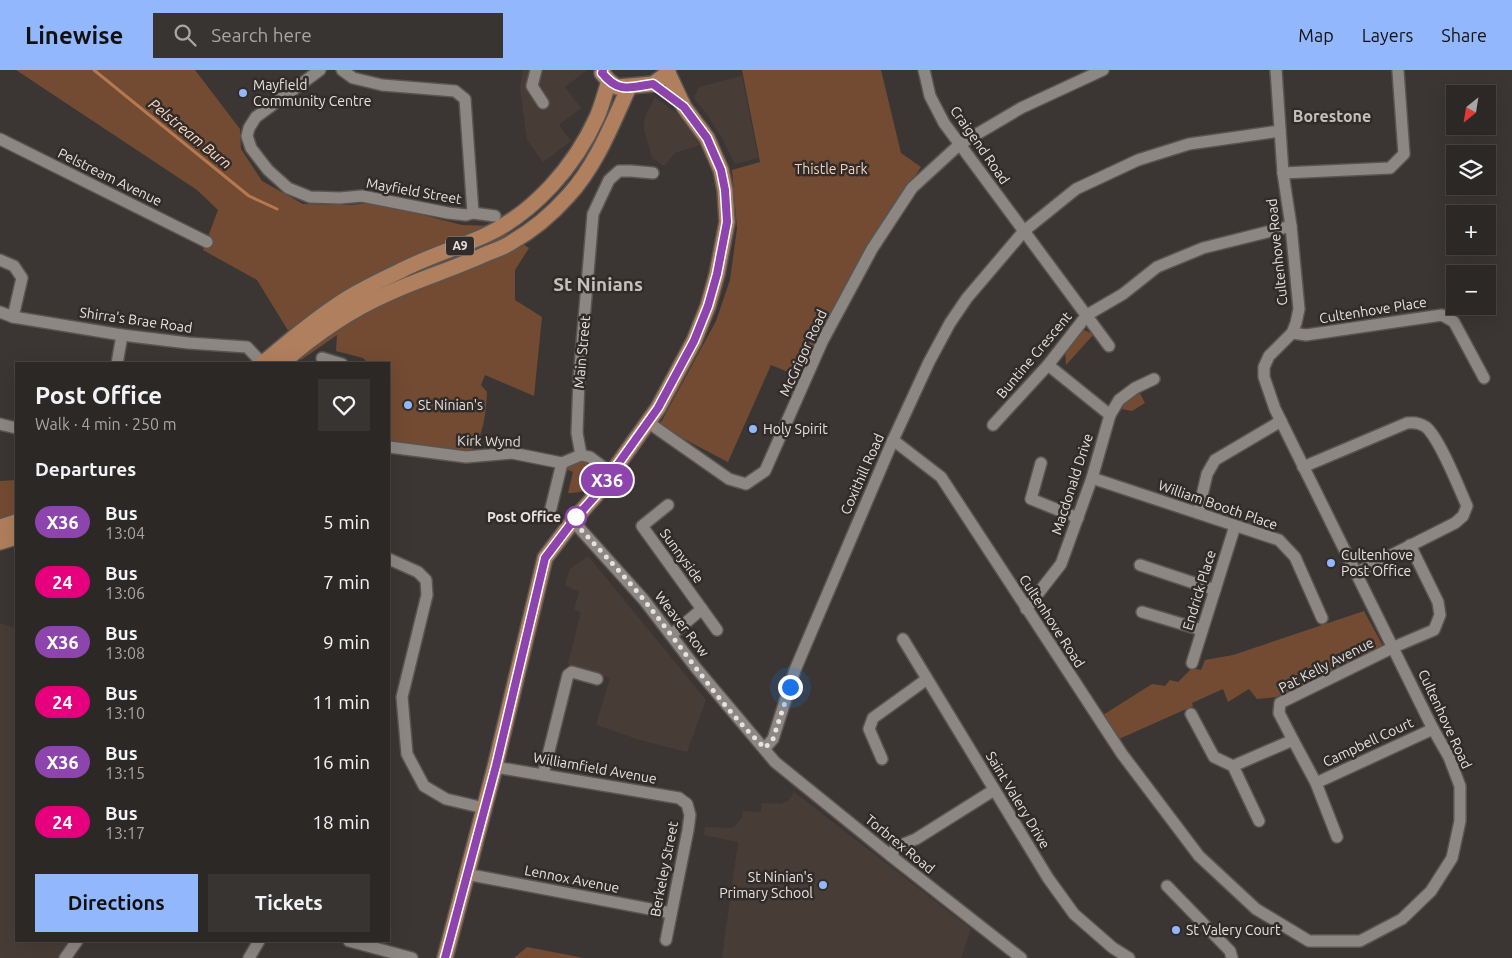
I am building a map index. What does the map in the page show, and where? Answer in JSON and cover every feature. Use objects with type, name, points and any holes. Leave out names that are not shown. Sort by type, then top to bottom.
[{"type":"main road","name":"A9","points":[[604,73],[617,87],[629,87],[653,84],[668,72]]},
{"type":"main road","points":[[445,958],[496,766],[545,558],[573,521],[596,495],[611,472],[649,423],[694,341],[708,306],[717,274],[727,222],[725,190],[721,170],[707,138],[684,107],[668,72]]},
{"type":"main road","name":"A9","points":[[264,362],[344,300],[401,270],[485,235],[509,222],[531,204],[558,179],[575,156],[598,116],[604,73]]},
{"type":"main road","points":[[653,84],[684,107]]},
{"type":"main road","name":"A9","points":[[284,362],[304,344],[353,311],[389,293],[475,260],[512,243],[546,218],[568,196],[585,175],[613,123],[629,87]]},
{"type":"main road","points":[[0,527],[15,522]]},
{"type":"main road","points":[[0,542],[15,537]]},
{"type":"street","name":"Mayfield Street","points":[[320,70],[256,117],[249,128],[247,136],[250,148],[268,170],[288,188],[310,197],[340,198],[362,196],[448,214],[466,215],[473,213],[495,216]]},
{"type":"street","points":[[342,70],[353,78],[382,85],[456,91],[465,99],[473,213]]},
{"type":"street","points":[[536,70],[532,86],[543,103]]},
{"type":"street","name":"Craigend Road","points":[[924,70],[930,96],[944,123],[1109,346]]},
{"type":"street","points":[[960,144],[1021,108],[1103,70]]},
{"type":"street","name":"Cultenhove Road","points":[[893,440],[941,477],[1122,754],[1199,856],[1256,909],[1309,941],[1360,941],[1402,919],[1431,891],[1452,858],[1460,821],[1460,786],[1449,757],[1433,729],[1394,647],[1303,467],[1281,421],[1264,377],[1264,367],[1269,356],[1292,333],[1299,309],[1291,226],[1283,173],[1276,70]]},
{"type":"street","points":[[1283,173],[1390,168],[1404,154],[1398,72]]},
{"type":"street","name":"Coxithill Road","points":[[765,748],[773,739],[796,670],[893,440],[929,362],[967,298],[1024,231],[1076,189],[1138,160],[1189,144],[1280,132]]},
{"type":"street","name":"Pelstream Avenue","points":[[0,139],[207,242]]},
{"type":"street","name":"McGrigor Road","points":[[649,423],[729,479],[746,484],[765,471],[822,342],[872,249],[912,188],[960,144]]},
{"type":"street","name":"Main Street","points":[[581,455],[577,433],[579,379],[593,214],[609,180],[619,171],[653,173]]},
{"type":"street","name":"Buntine Crescent","points":[[993,425],[1048,365],[1087,315],[1122,294],[1157,267],[1203,248],[1291,226]]},
{"type":"street","points":[[0,260],[14,266],[22,278],[13,316]]},
{"type":"street","name":"Shirra's Brae Road","points":[[0,312],[122,336],[247,347],[260,362]]},
{"type":"street","name":"Cultenhove Place","points":[[1292,333],[1306,335],[1442,315],[1454,322],[1484,378]]},
{"type":"street","points":[[117,362],[122,336]]},
{"type":"street","points":[[322,358],[335,362]]},
{"type":"street","points":[[1048,365],[1110,415]]},
{"type":"street","name":"Macdonald Drive","points":[[1026,609],[1061,564],[1092,478],[1110,415],[1119,400],[1135,388],[1154,379]]},
{"type":"street","points":[[1198,514],[1207,474],[1215,460],[1281,421]]},
{"type":"street","points":[[1303,467],[1414,422],[1425,427],[1430,432],[1447,461],[1467,506],[1463,516],[1455,523],[1356,573]]},
{"type":"street","points":[[0,424],[15,428]]},
{"type":"street","name":"Kirk Wynd","points":[[390,447],[466,457],[512,453],[562,463]]},
{"type":"street","points":[[550,512],[562,463],[581,455],[590,457],[611,472]]},
{"type":"street","points":[[1041,463],[1031,499],[1078,518]]},
{"type":"street","name":"William Booth Place","points":[[1092,478],[1279,540],[1295,556],[1322,618]]},
{"type":"street","name":"Sunnyside","points":[[668,505],[642,526],[717,630]]},
{"type":"street","name":"Weaver Row","points":[[573,521],[627,581],[752,736],[765,748]]},
{"type":"street","name":"Endrick Place","points":[[1192,663],[1235,526]]},
{"type":"street","points":[[1394,647],[1434,630],[1440,615],[1438,602],[1410,545]]},
{"type":"street","points":[[390,560],[418,572],[426,580],[428,595],[402,697],[407,754],[424,786],[446,799],[484,808]]},
{"type":"street","points":[[1140,566],[1215,590]]},
{"type":"street","points":[[671,635],[702,609]]},
{"type":"street","points":[[1142,612],[1202,630]]},
{"type":"street","name":"Saint Valery Drive","points":[[904,639],[1048,878],[1074,914],[1113,948],[1129,958]]},
{"type":"street","name":"Pat Kelly Avenue","points":[[1293,740],[1279,713],[1280,703],[1394,647]]},
{"type":"street","points":[[543,775],[568,674],[572,672],[597,679]]},
{"type":"street","points":[[882,760],[869,730],[873,718],[927,679]]},
{"type":"street","points":[[1191,714],[1214,757],[1233,766],[1259,821]]},
{"type":"street","name":"Campbell Court","points":[[1316,783],[1433,729]]},
{"type":"street","points":[[1233,766],[1293,740]]},
{"type":"street","name":"Campbell Court","points":[[1293,740],[1316,783],[1337,837]]},
{"type":"street","name":"Torbrex Road","points":[[765,748],[775,762],[1021,958]]},
{"type":"street","name":"Williamfield Avenue","points":[[496,766],[678,798],[687,804]]},
{"type":"street","points":[[891,856],[896,847],[916,839],[994,790]]},
{"type":"street","name":"Berkeley Street","points":[[666,940],[688,830],[690,815],[687,804]]},
{"type":"street","name":"Lennox Avenue","points":[[466,874],[671,913]]},
{"type":"street","points":[[1167,886],[1230,950],[1232,958]]},
{"type":"street","points":[[65,958],[76,942]]},
{"type":"street","points":[[249,958],[257,942]]},
{"type":"street","points":[[353,942],[412,958]]},
{"type":"shaded area","points":[[523,70],[587,70],[565,87],[581,108],[559,125],[571,141],[543,162],[527,140],[520,87]]},
{"type":"shaded area","points":[[742,76],[758,158],[735,164],[723,140],[694,98],[699,87]]},
{"type":"shaded area","points":[[655,97],[677,114],[694,134],[700,145],[675,153],[664,166],[652,158],[644,129],[645,117]]},
{"type":"shaded area","points":[[588,556],[706,700],[687,752],[640,740],[596,725],[610,678],[568,664],[581,612],[574,610],[579,592],[565,585],[570,569]]},
{"type":"shaded area","points":[[0,623],[15,628],[15,942],[68,942],[57,958],[0,958]]},
{"type":"shaded area","name":"St Ninian's Primary School","points":[[794,792],[971,929],[961,958],[722,958],[738,842],[704,835],[705,827],[733,828],[742,818],[743,811],[761,812],[762,803],[781,804],[789,800]]},
{"type":"green space","points":[[16,70],[195,70],[240,129],[241,149],[262,181],[303,204],[352,205],[373,202],[462,225],[494,226],[529,248],[515,270],[515,300],[542,317],[534,396],[485,375],[481,385],[487,392],[483,424],[475,446],[470,452],[463,453],[390,440],[390,362],[367,362],[363,358],[336,351],[337,335],[301,360],[289,332],[257,280],[203,250],[218,210],[197,190]]},
{"type":"green space","name":"Thistle Park","points":[[742,70],[881,70],[901,153],[921,167],[865,249],[800,377],[771,365],[728,462],[659,426],[716,321],[730,280],[737,228],[732,170],[760,162]]},
{"type":"green space","points":[[1081,329],[1094,334],[1066,365],[1065,349]]},
{"type":"green space","points":[[1139,391],[1145,403],[1132,411],[1122,409],[1126,401]]},
{"type":"green space","points":[[585,459],[598,470],[597,481],[590,488],[568,493],[573,472],[566,469],[569,465]]},
{"type":"green space","points":[[15,480],[15,515],[0,519],[0,481]]},
{"type":"green space","points":[[1364,611],[1383,646],[1276,697],[1257,699],[1249,689],[1228,702],[1223,689],[1192,703],[1193,706],[1119,739],[1103,715],[1152,684],[1165,686],[1170,680],[1178,682],[1192,668],[1201,670],[1205,660],[1233,655]]},
{"type":"green space","points":[[527,947],[584,958],[514,958]]},
{"type":"waterway","name":"Pelstream Burn","points":[[94,70],[249,196],[277,209]]},
{"type":"bus line","name":"X36","points":[[445,958],[496,766],[545,558],[558,538],[596,495],[658,408],[694,341],[708,306],[717,274],[727,222],[725,190],[721,170],[707,138],[684,107],[653,84],[617,87],[602,73],[603,70]]},
{"type":"place","name":"Mayfield Community Centre","points":[[243,93]]},
{"type":"place","name":"St Ninian's","points":[[408,405]]},
{"type":"place","name":"Holy Spirit","points":[[753,429]]},
{"type":"place","name":"Post Office","points":[[576,517]]},
{"type":"place","name":"Cultenhove Post Office","points":[[1331,563]]},
{"type":"place","name":"St Ninian's Primary School","points":[[823,885]]},
{"type":"place","name":"St Valery Court","points":[[1176,930]]},
{"type":"district","name":"Borestone","points":[[1332,116]]},
{"type":"district","name":"St Ninians","points":[[598,284]]},
{"type":"route","points":[[576,517],[573,521],[644,600],[752,736],[765,748],[773,739],[790,687]]}]
